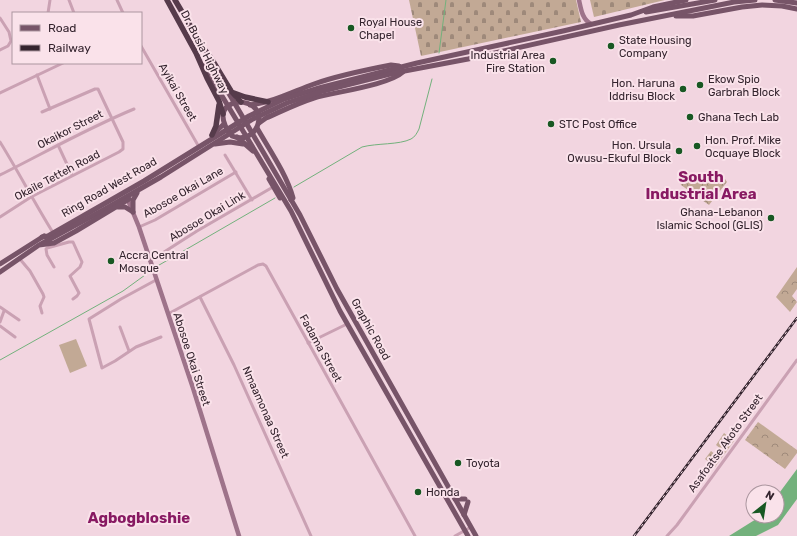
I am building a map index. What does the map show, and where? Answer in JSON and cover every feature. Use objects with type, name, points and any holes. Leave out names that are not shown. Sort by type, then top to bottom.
[{"type":"highway","name":"Dr. Busia Highway","points":[[167,0],[196,53],[219,101],[223,114]]},
{"type":"highway","name":"Dr. Busia Highway","points":[[175,0],[231,91],[242,102]]},
{"type":"highway","points":[[231,91],[244,97],[268,102]]},
{"type":"highway","points":[[212,135],[216,126],[219,101]]},
{"type":"main road","points":[[639,13],[653,7],[686,0]]},
{"type":"main road","points":[[258,126],[257,113],[250,105],[242,102],[232,104],[226,108],[223,114],[224,124],[235,136],[248,135],[258,126],[266,118],[314,98],[395,78],[403,69],[422,62],[639,13],[715,0]]},
{"type":"main road","points":[[250,105],[268,102],[332,78],[391,65],[403,69],[430,67],[619,25],[734,2],[755,0]]},
{"type":"main road","points":[[775,0],[797,4]]},
{"type":"main road","points":[[667,16],[693,16],[762,5],[782,6],[797,9]]},
{"type":"main road","points":[[204,49],[289,202]]},
{"type":"main road","points":[[196,53],[214,84],[282,190]]},
{"type":"main road","name":"Ring Road West Road","points":[[0,264],[42,237],[50,236],[161,177],[251,118],[284,99],[319,88],[403,69]]},
{"type":"main road","name":"Ring Road West Road","points":[[50,236],[124,190],[199,147],[224,124]]},
{"type":"main road","name":"Graphic Road","points":[[258,126],[292,194],[293,198],[289,202]]},
{"type":"main road","name":"Ring Road West Road","points":[[0,272],[40,245],[54,242],[117,207],[155,178],[215,144],[235,136]]},
{"type":"main road","name":"Graphic Road","points":[[235,136],[248,146],[259,161],[280,198],[289,202],[300,215],[337,289],[476,536]]},
{"type":"main road","points":[[215,144],[238,142],[248,146]]},
{"type":"main road","points":[[133,212],[133,200],[137,193]]},
{"type":"main road","name":"Graphic Road","points":[[289,202],[323,277],[348,324],[468,536]]},
{"type":"main road","points":[[117,207],[125,207],[133,212]]},
{"type":"main road","points":[[40,245],[50,236]]},
{"type":"main road","points":[[455,499],[466,500],[464,514]]},
{"type":"street","points":[[48,12],[50,0]]},
{"type":"street","points":[[70,0],[74,12]]},
{"type":"street","points":[[116,0],[122,12]]},
{"type":"street","points":[[579,0],[585,20],[591,24]]},
{"type":"street","points":[[581,27],[583,15]]},
{"type":"street","points":[[0,18],[9,32],[11,41],[8,46],[0,50]]},
{"type":"street","name":"Ayikai Street","points":[[142,48],[199,147]]},
{"type":"street","points":[[0,93],[61,64]]},
{"type":"street","points":[[37,75],[50,109]]},
{"type":"street","points":[[42,112],[98,89],[112,118]]},
{"type":"street","name":"Okaikor Street","points":[[0,175],[112,118],[134,109]]},
{"type":"street","name":"Okaile Tetteh Road","points":[[0,217],[31,197],[124,149],[123,142],[112,118]]},
{"type":"street","points":[[0,142],[16,167],[50,236]]},
{"type":"street","points":[[58,145],[72,176]]},
{"type":"street","points":[[225,155],[252,200]]},
{"type":"street","name":"Abosoe Okai Lane","points":[[139,227],[155,220],[236,172]]},
{"type":"street","name":"Abosoe Okai Link","points":[[150,262],[197,231],[273,187]]},
{"type":"street","name":"Abosoe Okai Street","points":[[124,190],[139,227],[193,388],[239,536]]},
{"type":"street","points":[[46,250],[52,246],[73,242],[82,262],[70,276],[79,293],[73,299]]},
{"type":"street","points":[[40,245],[46,250],[47,255],[54,267]]},
{"type":"street","points":[[19,258],[30,271],[43,294],[44,297],[40,306],[42,313]]},
{"type":"street","name":"Fadama Street","points":[[168,314],[258,265],[263,264],[268,268],[415,536]]},
{"type":"street","points":[[155,277],[89,319],[102,368],[136,347],[161,337]]},
{"type":"street","name":"Nmaamonaa Street","points":[[200,297],[234,365],[311,536]]},
{"type":"street","points":[[0,307],[18,320]]},
{"type":"street","points":[[0,322],[4,311]]},
{"type":"street","points":[[308,343],[348,324]]},
{"type":"street","points":[[0,326],[15,337]]},
{"type":"street","points":[[120,328],[130,351]]},
{"type":"street","name":"Asafoatse Akoto Street","points":[[666,536],[677,525],[797,360]]},
{"type":"street","points":[[455,536],[471,527]]},
{"type":"green space","points":[[409,0],[576,0],[581,22],[421,56]]},
{"type":"green space","points":[[590,0],[665,0],[594,17]]},
{"type":"green space","points":[[725,179],[727,182],[709,205],[681,185],[680,181]]},
{"type":"green space","points":[[797,267],[797,289],[792,296],[797,302],[790,312],[776,297]]},
{"type":"green space","points":[[76,339],[87,366],[70,373],[59,345]]},
{"type":"green space","points":[[758,422],[797,450],[797,453],[785,469],[745,440]]},
{"type":"green space","points":[[724,433],[734,441],[715,467],[705,459],[711,451],[716,455],[721,449],[716,445]]},
{"type":"shaded area","points":[[797,469],[797,499],[785,515],[785,485]]},
{"type":"shaded area","points":[[748,524],[779,524],[756,536],[729,536]]},
{"type":"waterway","points":[[439,53],[446,0]]},
{"type":"waterway","points":[[294,187],[362,147],[406,141],[416,135],[419,129],[432,79]]},
{"type":"waterway","points":[[154,268],[275,198]]},
{"type":"waterway","points":[[0,360],[123,291],[152,270]]},
{"type":"railway","points":[[634,536],[797,318]]},
{"type":"place","name":"Royal House Chapel","points":[[351,28]]},
{"type":"place","name":"State Housing Company","points":[[611,46]]},
{"type":"place","name":"Industrial Area Fire Station","points":[[553,61]]},
{"type":"place","name":"Ekow Spio Garbrah Block","points":[[700,85]]},
{"type":"place","name":"Hon. Haruna Iddrisu Block","points":[[683,89]]},
{"type":"place","name":"Ghana Tech Lab","points":[[690,117]]},
{"type":"place","name":"STC Post Office","points":[[551,124]]},
{"type":"place","name":"Hon. Prof. Mike Ocquaye Block","points":[[697,146]]},
{"type":"place","name":"Hon. Ursula Owusu-Ekuful Block","points":[[679,151]]},
{"type":"place","name":"Ghana-Lebanon Islamic School (GLIS)","points":[[771,218]]},
{"type":"place","name":"Accra Central Mosque","points":[[111,261]]},
{"type":"place","name":"Toyota","points":[[458,463]]},
{"type":"place","name":"Honda","points":[[418,492]]},
{"type":"district","name":"South Industrial Area","points":[[701,186]]},
{"type":"district","name":"Agbogbloshie","points":[[139,518]]}]
